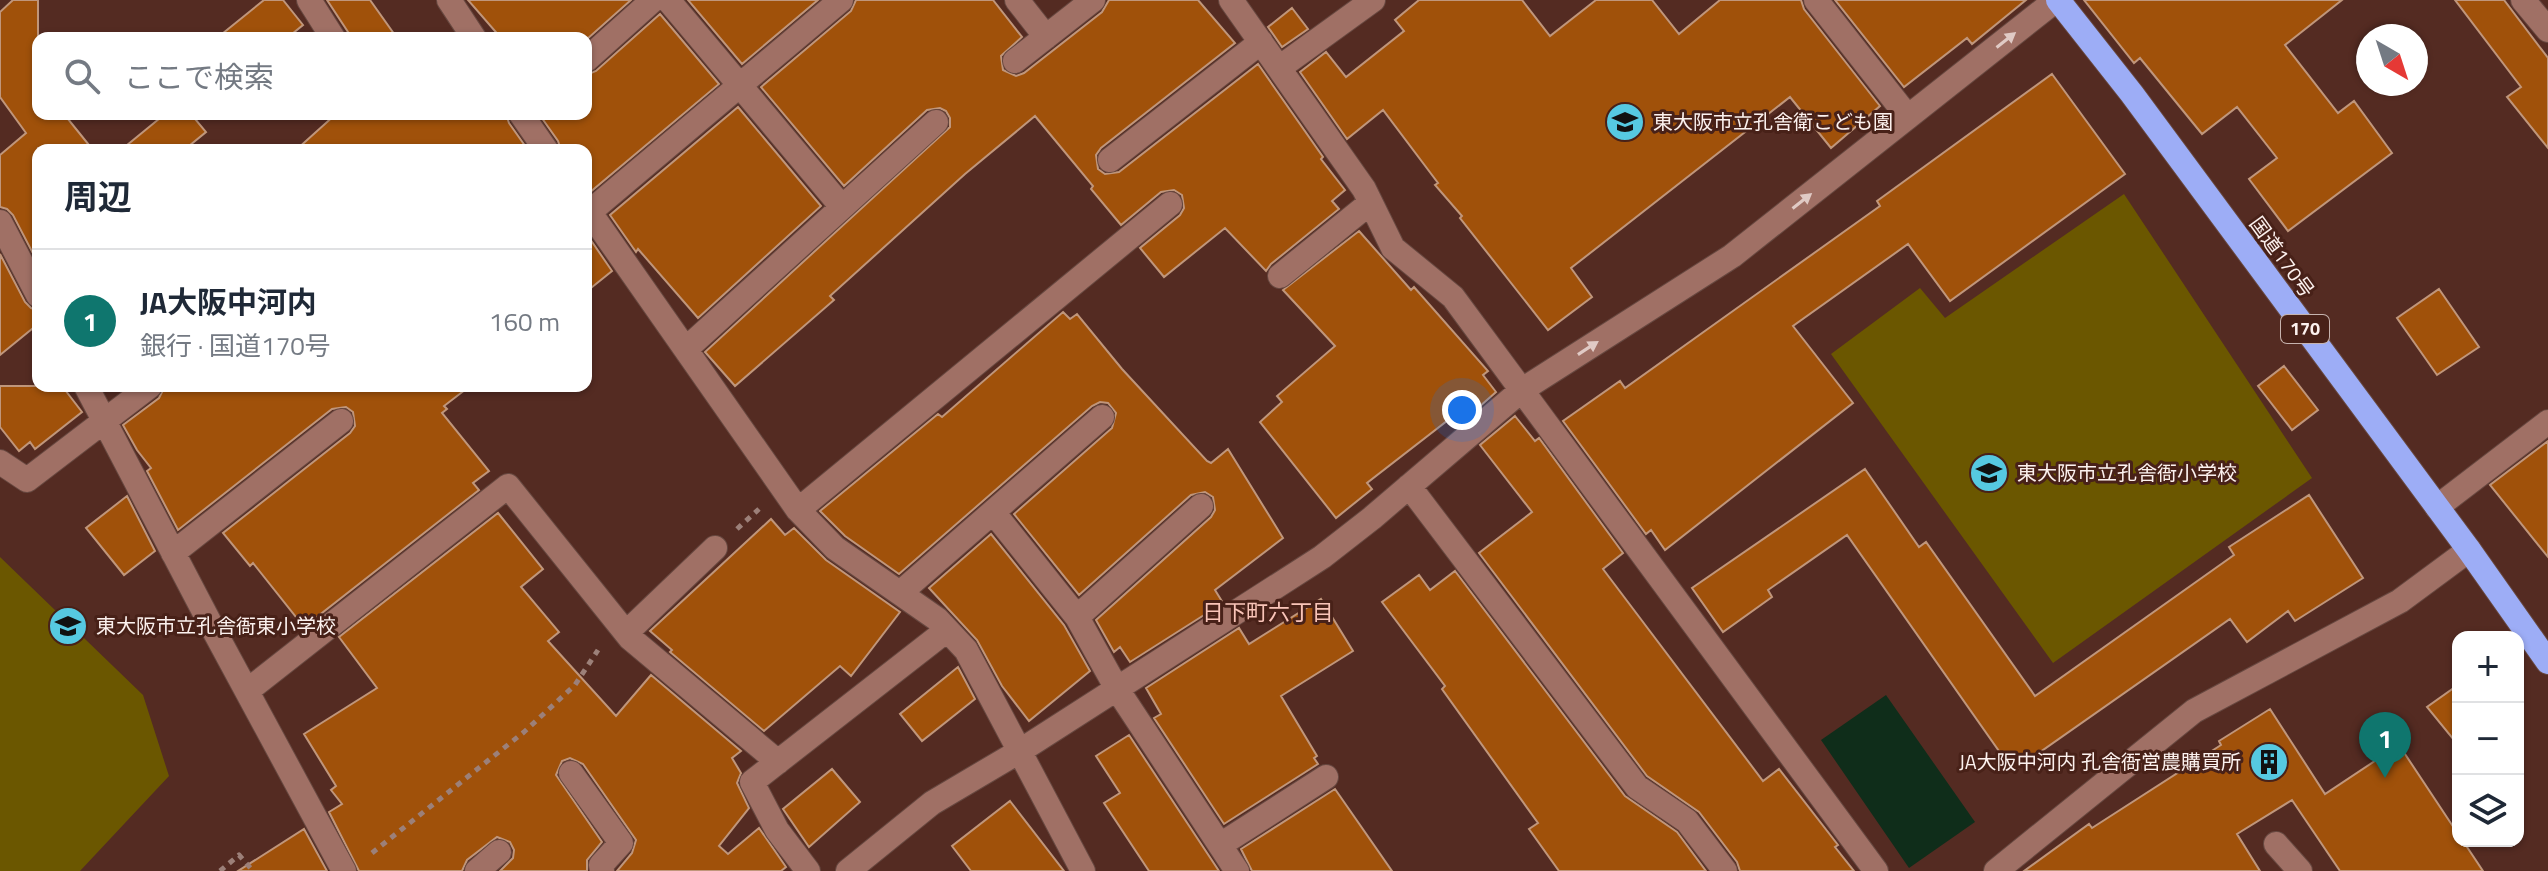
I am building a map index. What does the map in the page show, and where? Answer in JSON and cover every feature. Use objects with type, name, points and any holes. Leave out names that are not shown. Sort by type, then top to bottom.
[{"type":"highway","name":"国道170号","points":[[2057,0],[2132,94],[2469,550],[2548,662]]},
{"type":"street","points":[[309,0],[329,32]]},
{"type":"street","points":[[449,0],[470,32]]},
{"type":"street","points":[[592,55],[653,0]]},
{"type":"street","points":[[668,0],[842,207]]},
{"type":"street","points":[[592,207],[841,0]]},
{"type":"street","points":[[1017,0],[1046,37]]},
{"type":"street","points":[[1015,61],[1093,0]]},
{"type":"street","points":[[1231,0],[1364,189],[1393,248],[1453,297],[1876,871]]},
{"type":"street","points":[[1279,68],[1373,0]]},
{"type":"street","points":[[1816,0],[1908,117]]},
{"type":"street","points":[[848,871],[932,803],[1020,751],[1322,557],[1522,390],[1732,256],[2057,0]]},
{"type":"street","points":[[2523,0],[2548,30]]},
{"type":"street","points":[[1110,160],[1261,42]]},
{"type":"street","points":[[527,120],[542,144]]},
{"type":"street","points":[[686,349],[936,122]]},
{"type":"street","points":[[1280,276],[1370,203]]},
{"type":"street","points":[[798,510],[1170,204]]},
{"type":"street","points":[[592,218],[798,510],[835,548],[937,619],[966,650],[1083,871]]},
{"type":"street","points":[[0,222],[32,283]]},
{"type":"street","points":[[89,392],[247,691],[353,866]]},
{"type":"street","points":[[0,462],[27,480],[142,392]]},
{"type":"street","points":[[900,593],[1102,417]]},
{"type":"street","points":[[173,553],[341,421]]},
{"type":"street","points":[[2437,507],[2548,422]]},
{"type":"street","points":[[247,691],[508,486],[622,627],[778,762]]},
{"type":"street","points":[[1409,486],[1637,787],[1687,821],[1725,871]]},
{"type":"street","points":[[1077,617],[1201,506]]},
{"type":"street","points":[[993,512],[1077,617],[1117,689],[1237,871]]},
{"type":"street","points":[[622,627],[715,548]]},
{"type":"street","points":[[1996,871],[2194,711],[2400,601],[2469,550]]},
{"type":"street","points":[[808,871],[777,830],[752,782],[947,630]]},
{"type":"street","points":[[571,773],[621,843],[601,865],[602,871]]},
{"type":"street","points":[[1220,845],[1326,777]]},
{"type":"street","points":[[2276,844],[2300,871]]},
{"type":"street","points":[[477,871],[499,852]]},
{"type":"path","points":[[715,548],[782,487]]},
{"type":"path","points":[[353,866],[524,732],[575,685],[622,627]]},
{"type":"path","points":[[220,871],[239,855],[253,871]]},
{"type":"shaded area","points":[[2124,194],[2312,478],[2053,663],[1831,354],[1920,288],[1945,318]]},
{"type":"shaded area","points":[[0,557],[143,695],[169,776],[80,871],[0,871]]},
{"type":"shaded area","points":[[1886,695],[1975,822],[1909,868],[1821,740]]},
{"type":"building","points":[[13,0],[38,0],[38,32],[32,32],[32,120],[69,120],[88,144],[32,144],[32,251],[13,215],[0,207],[0,155],[26,133],[0,97],[0,12]]},
{"type":"building","points":[[264,0],[283,0],[303,25],[294,32],[224,32]]},
{"type":"building","points":[[327,0],[370,0],[393,32],[348,32]]},
{"type":"building","points":[[468,0],[631,0],[592,35],[592,32],[496,32]]},
{"type":"building","points":[[688,0],[818,0],[742,64]]},
{"type":"building","points":[[856,0],[993,0],[1022,37],[1001,56],[1003,70],[1016,76],[1102,12],[1109,0],[1198,0],[1235,43],[1101,148],[1096,155],[1098,169],[1105,174],[1119,172],[1258,64],[1345,190],[1332,201],[1339,209],[1266,271],[1225,228],[1164,277],[1140,248],[1180,215],[1184,208],[1182,195],[1174,190],[1161,192],[1121,225],[1035,116],[965,174],[830,296],[834,300],[735,386],[705,352],[950,127],[946,111],[940,108],[927,110],[844,186],[761,87],[851,11]]},
{"type":"building","points":[[1419,0],[1522,0],[1550,36],[1596,0],[1652,0],[1679,34],[1720,0],[1801,0],[1804,9],[1880,106],[1831,148],[1790,97],[1571,268],[1592,297],[1548,330],[1435,185],[1438,183],[1383,110],[1347,139],[1300,72],[1326,52],[1346,77],[1404,31],[1395,20]]},
{"type":"building","points":[[1835,0],[2026,0],[1972,44],[1967,38],[1904,87]]},
{"type":"building","points":[[2084,0],[2342,0],[2285,45],[2338,113],[2354,101],[2392,153],[2288,231],[2249,179],[2277,158],[2237,107],[2202,134],[2140,58],[2134,63]]},
{"type":"building","points":[[2455,0],[2504,0],[2548,58],[2548,148],[2507,97],[2521,87]]},
{"type":"building","points":[[1292,8],[1308,29],[1282,47],[1268,27]]},
{"type":"building","points":[[660,14],[719,84],[592,190],[592,144],[559,144],[543,120],[592,120],[592,73]]},
{"type":"building","points":[[2052,74],[2125,174],[1950,301],[1908,244],[1793,326],[1853,403],[1665,550],[1651,530],[1646,534],[1563,421],[1620,381],[1625,388],[1880,206],[1877,201]]},
{"type":"building","points":[[738,107],[821,206],[698,318],[638,249],[636,252],[610,215]]},
{"type":"building","points":[[158,120],[196,120],[206,132],[191,144],[128,144]]},
{"type":"building","points":[[329,120],[508,120],[524,144],[303,144]]},
{"type":"building","points":[[1359,231],[1411,290],[1414,287],[1488,371],[1483,375],[1496,392],[1462,422],[1456,414],[1367,483],[1372,489],[1336,518],[1260,422],[1282,402],[1277,396],[1335,346],[1283,290]]},
{"type":"building","points":[[592,242],[612,271],[592,287]]},
{"type":"building","points":[[0,254],[25,302],[32,308],[32,329],[0,355]]},
{"type":"building","points":[[2439,289],[2479,347],[2437,375],[2397,318]]},
{"type":"building","points":[[1063,312],[1070,319],[1077,314],[1122,369],[1207,461],[1211,463],[1228,449],[1283,538],[1215,590],[1223,603],[1130,662],[1120,647],[1114,652],[1096,620],[1211,517],[1215,510],[1213,497],[1205,492],[1191,495],[1079,595],[1014,514],[1112,428],[1116,413],[1108,403],[1100,402],[1092,406],[899,574],[845,536],[820,511],[938,414],[942,417]]},
{"type":"building","points":[[2284,366],[2318,410],[2292,430],[2258,386]]},
{"type":"building","points":[[0,386],[32,386],[32,392],[67,392],[82,412],[35,449],[30,442],[19,451],[0,427]]},
{"type":"building","points":[[162,392],[462,392],[444,406],[447,409],[442,413],[489,471],[473,483],[479,490],[304,627],[253,563],[250,566],[223,533],[350,433],[355,426],[353,412],[346,407],[332,409],[178,530],[147,471],[151,468],[123,425],[159,398]]},
{"type":"building","points":[[1515,416],[1535,441],[1539,438],[1623,553],[1603,569],[1763,781],[1779,769],[1838,845],[1835,847],[1854,871],[1740,871],[1737,862],[1699,812],[1647,776],[1479,553],[1532,512],[1480,445]]},
{"type":"building","points":[[2548,441],[2548,557],[2490,485]]},
{"type":"building","points":[[1865,469],[1919,547],[1926,542],[2035,696],[2234,555],[2229,547],[2309,495],[2363,578],[2295,621],[2288,611],[2247,642],[2230,619],[2013,771],[1847,535],[1768,590],[1772,597],[1723,632],[1692,588]]},
{"type":"building","points":[[127,496],[155,551],[124,575],[86,528]]},
{"type":"building","points":[[498,513],[543,569],[521,587],[559,632],[548,641],[616,716],[651,675],[741,751],[732,758],[741,773],[737,783],[749,808],[719,846],[728,854],[759,828],[786,867],[781,871],[617,871],[632,853],[636,840],[583,764],[570,758],[562,761],[556,775],[602,842],[587,860],[587,871],[500,871],[513,858],[514,850],[510,842],[497,837],[467,860],[462,871],[359,871],[329,812],[342,804],[331,790],[336,786],[304,734],[377,688],[339,637]]},
{"type":"building","points":[[771,519],[785,535],[794,528],[826,560],[900,612],[851,676],[840,666],[764,731],[670,652],[672,650],[650,631]]},
{"type":"building","points":[[991,534],[1064,625],[1090,671],[1029,721],[1002,686],[977,640],[929,588]]},
{"type":"building","points":[[1455,571],[1625,796],[1677,832],[1706,871],[1559,871],[1529,829],[1538,823],[1442,689],[1445,686],[1382,602],[1419,575],[1430,590]]},
{"type":"building","points":[[1321,599],[1353,651],[1281,696],[1317,756],[1314,758],[1318,764],[1224,824],[1154,718],[1161,714],[1146,688],[1239,628],[1249,644]]},
{"type":"building","points":[[958,667],[975,699],[922,741],[900,714]]},
{"type":"building","points":[[2452,689],[2452,738],[2427,707]]},
{"type":"building","points":[[2270,709],[2325,794],[2399,745],[2452,825],[2452,847],[2467,847],[2483,871],[2340,871],[2292,800],[2237,834],[2260,871],[2024,871],[2089,824],[2092,828],[2221,745],[2219,741]]},
{"type":"building","points":[[1129,735],[1219,871],[1149,871],[1104,803],[1120,793],[1096,756]]},
{"type":"building","points":[[832,769],[860,802],[809,847],[783,809]]},
{"type":"building","points":[[1335,789],[1392,871],[1252,871],[1241,849]]},
{"type":"building","points":[[1010,801],[1064,871],[971,871],[952,846]]},
{"type":"building","points":[[304,829],[327,871],[238,871]]},
{"type":"place","name":"東大阪市立孔舎衛こども園","points":[[1625,122]]},
{"type":"place","name":"東大阪市立孔舎衙小学校","points":[[1989,473]]},
{"type":"place","name":"東大阪市立孔舎衙東小学校","points":[[68,626]]},
{"type":"place","name":"JA大阪中河内 孔舎衙営農購買所","points":[[2269,762]]},
{"type":"place","name":"JA大阪中河内","points":[[2385,778]]},
{"type":"district","name":"日下町六丁目","points":[[1268,612]]}]
